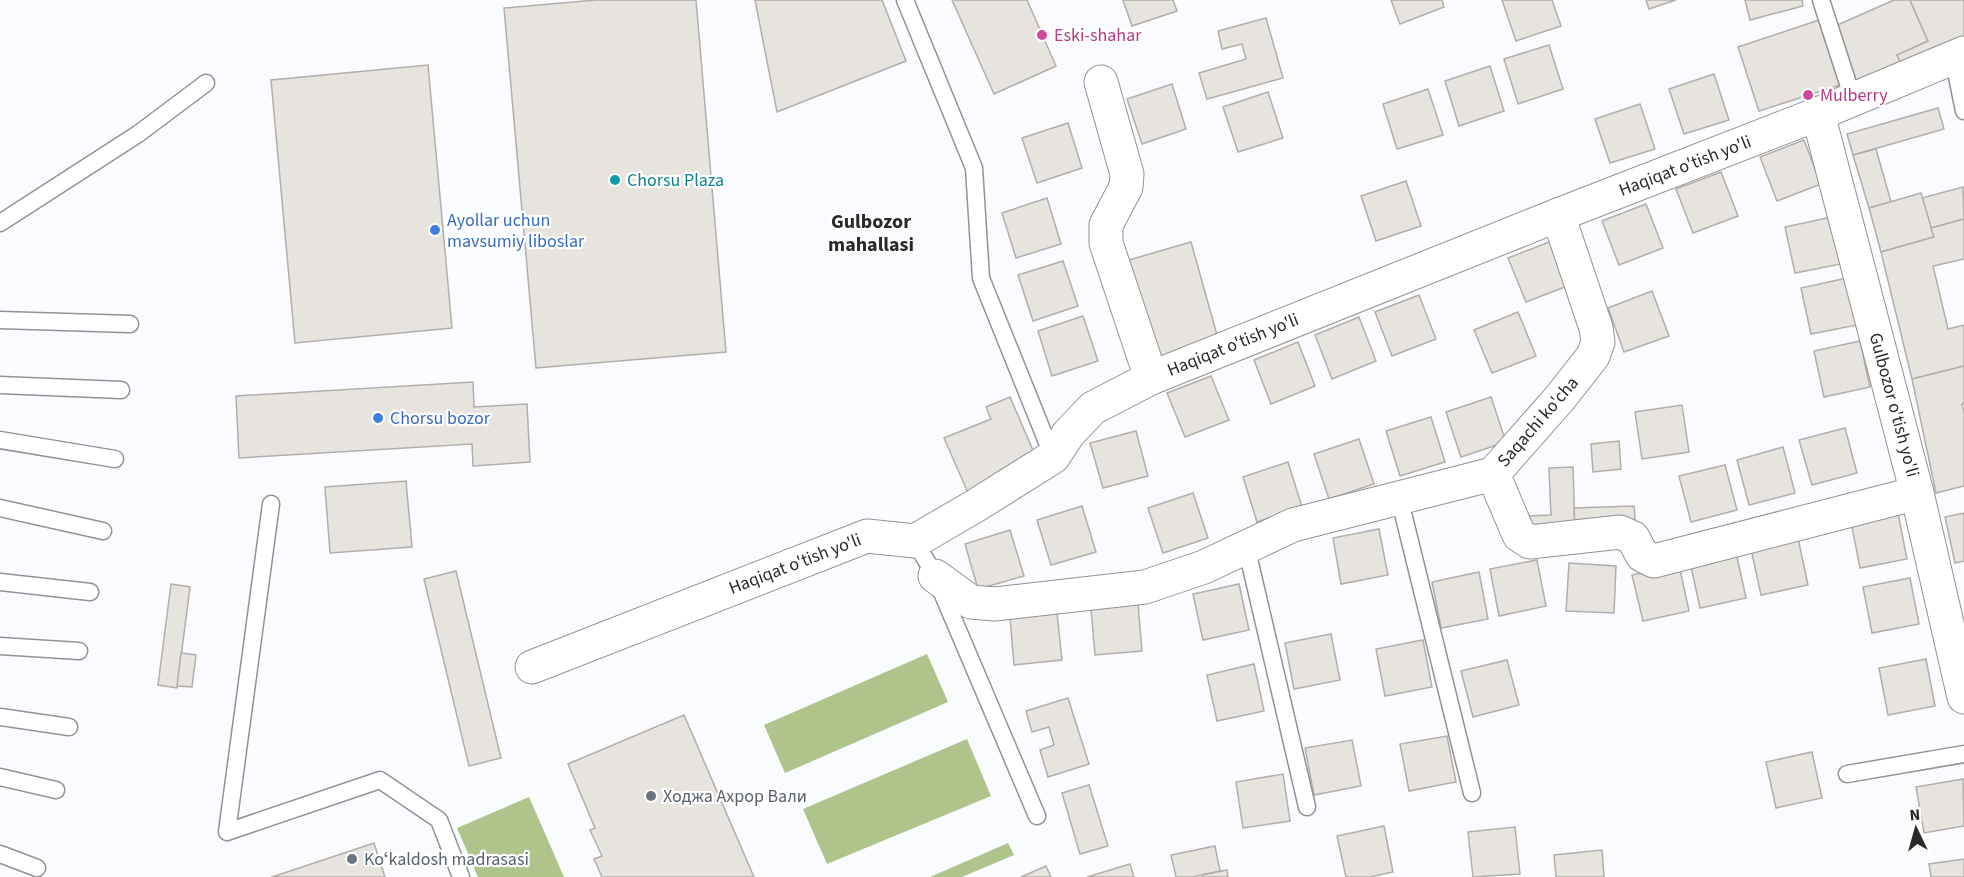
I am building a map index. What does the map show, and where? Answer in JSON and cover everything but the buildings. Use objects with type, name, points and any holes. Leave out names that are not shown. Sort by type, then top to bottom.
[{"type":"street","name":"Haqiqat o'tish yo'li","points":[[532,667],[867,536],[915,541],[1053,457],[1069,433],[1093,408],[1151,378],[1818,114],[1958,55]]},
{"type":"street","points":[[1101,82],[1127,174],[1126,187],[1106,225],[1106,243],[1151,378]]},
{"type":"street","name":"Gulbozor o'tish yo'li","points":[[1818,114],[1917,493],[1964,697]]},
{"type":"street","name":"Saqachi ko'cha","points":[[1558,215],[1596,328],[1598,342],[1593,356],[1560,398],[1493,474],[1519,535],[1530,542],[1620,532],[1633,538],[1642,555],[1654,561],[1917,493]]},
{"type":"street","points":[[935,576],[971,602],[994,604],[1145,587],[1204,567],[1293,525],[1493,474]]},
{"type":"lane","points":[[905,0],[974,168],[981,278],[1053,457]]},
{"type":"lane","points":[[1821,0],[1853,99]]},
{"type":"lane","points":[[1958,55],[1964,111]]},
{"type":"lane","points":[[0,223],[138,134],[206,83]]},
{"type":"lane","points":[[0,320],[130,324]]},
{"type":"lane","points":[[0,385],[121,390]]},
{"type":"lane","points":[[0,440],[116,459]]},
{"type":"lane","points":[[1399,497],[1472,793]]},
{"type":"lane","points":[[271,504],[226,832],[380,780],[439,820],[461,877]]},
{"type":"lane","points":[[0,508],[103,531]]},
{"type":"lane","points":[[915,541],[935,576],[1037,816]]},
{"type":"lane","points":[[1246,546],[1307,807]]},
{"type":"lane","points":[[0,582],[90,592]]},
{"type":"lane","points":[[0,646],[79,651]]},
{"type":"lane","points":[[0,717],[69,727]]},
{"type":"lane","points":[[1847,774],[1964,754]]},
{"type":"lane","points":[[0,777],[56,790]]},
{"type":"lane","points":[[0,854],[37,868]]},
{"type":"green space","points":[[927,654],[948,702],[785,773],[764,725]]},
{"type":"green space","points":[[967,739],[991,796],[827,864],[803,809]]},
{"type":"green space","points":[[529,797],[564,877],[478,877],[457,828]]},
{"type":"green space","points":[[1008,843],[1014,855],[962,877],[930,877]]},
{"type":"place","name":"Eski-shahar","points":[[1042,35]]},
{"type":"place","name":"Mulberry","points":[[1808,95]]},
{"type":"place","name":"Chorsu Plaza","points":[[615,180]]},
{"type":"place","name":"Ayollar uchun mavsumiy liboslar","points":[[435,230]]},
{"type":"place","name":"Chorsu bozor","points":[[378,418]]},
{"type":"place","name":"Ходжа Ахрор Вали","points":[[651,796]]},
{"type":"place","name":"Koʻkaldosh madrasasi","points":[[352,859]]},
{"type":"district","name":"Gulbozor mahallasi","points":[[871,234]]}]
